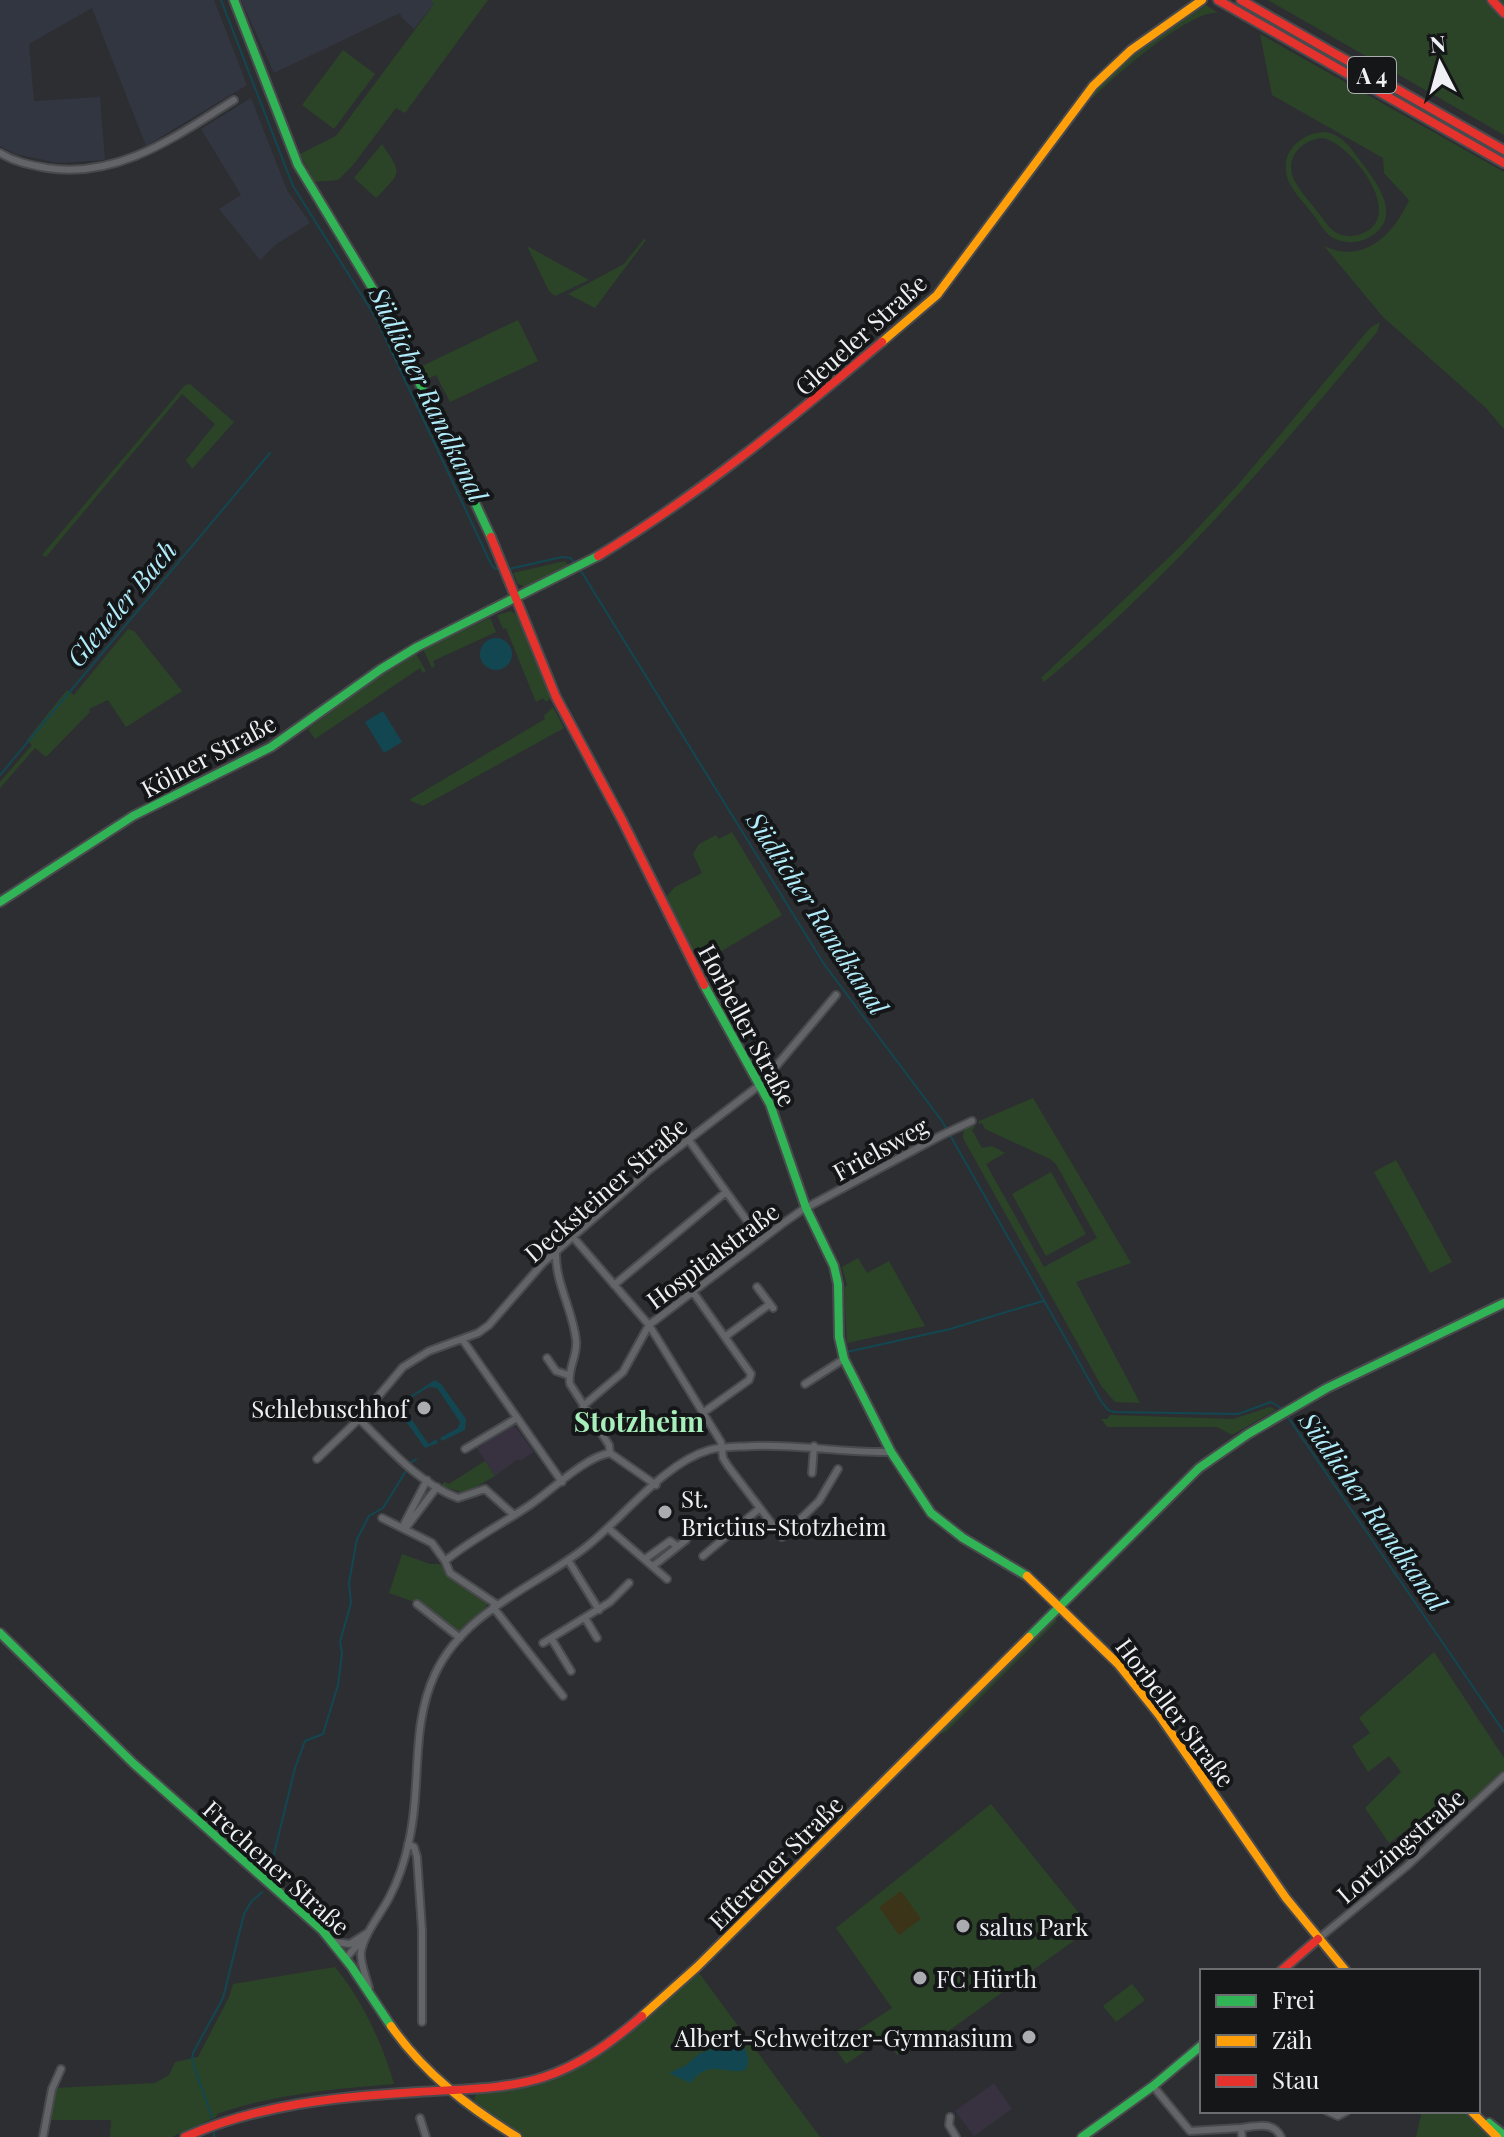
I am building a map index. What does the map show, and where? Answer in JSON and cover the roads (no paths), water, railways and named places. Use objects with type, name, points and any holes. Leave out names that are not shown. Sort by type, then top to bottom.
[{"type":"main road","name":"Horbeller Straße","points":[[234,0],[298,165],[385,309],[508,574],[556,697],[622,820],[686,952],[761,1084],[806,1208],[836,1276],[839,1337],[844,1359],[891,1452],[916,1493],[940,1521],[963,1538],[1023,1572],[1130,1677],[1318,1939],[1344,1969]]},
{"type":"main road","name":"Gleueler Straße","points":[[518,598],[574,570],[639,531],[779,430],[931,300],[1093,86],[1131,50],[1202,0]]},
{"type":"main road","name":"A 4","points":[[1218,0],[1504,163]]},
{"type":"main road","name":"A 4","points":[[1241,0],[1504,150]]},
{"type":"main road","points":[[1492,0],[1504,13]]},
{"type":"main road","name":"Kölner Straße","points":[[0,902],[133,816],[271,747],[407,652],[518,598]]},
{"type":"main road","name":"Efferener Straße","points":[[185,2137],[221,2121],[279,2106],[510,2085],[555,2074],[588,2058],[623,2034],[697,1967],[1199,1468],[1279,1414],[1384,1359],[1504,1303]]},
{"type":"main road","name":"Frechener Straße","points":[[0,1633],[144,1773],[298,1906],[346,1958],[395,2031],[447,2090],[517,2137]]},
{"type":"main road","points":[[1283,1969],[1318,1939]]},
{"type":"main road","points":[[1082,2137],[1153,2086],[1200,2047]]},
{"type":"main road","points":[[420,2092],[427,2083],[427,2070]]},
{"type":"main road","points":[[475,2110],[471,2097],[480,2088]]},
{"type":"main road","points":[[1473,2113],[1497,2137]]},
{"type":"main road","points":[[1480,2113],[1504,2135]]},
{"type":"street","points":[[0,153],[25,164],[52,169],[107,166],[154,149],[234,100]]},
{"type":"street","name":"Decksteiner Straße","points":[[317,1459],[359,1419],[403,1367],[429,1351],[478,1333],[494,1321],[543,1263],[650,1169],[761,1084],[836,995]]},
{"type":"street","name":"Frielsweg","points":[[806,1208],[972,1121]]},
{"type":"street","points":[[688,1139],[761,1240]]},
{"type":"street","points":[[614,1285],[726,1192]]},
{"type":"street","name":"Hospitalstraße","points":[[583,1406],[623,1372],[649,1325],[806,1208]]},
{"type":"street","points":[[573,1237],[649,1325],[704,1412],[728,1466],[782,1537],[819,1501],[838,1469]]},
{"type":"street","points":[[556,1252],[556,1270],[576,1340],[568,1375],[573,1392],[609,1445],[610,1453],[656,1485]]},
{"type":"street","points":[[543,1263],[556,1270]]},
{"type":"street","points":[[726,1336],[772,1306],[757,1287]]},
{"type":"street","points":[[693,1292],[750,1371],[750,1378],[704,1412]]},
{"type":"street","points":[[462,1339],[562,1482]]},
{"type":"street","points":[[547,1358],[556,1371],[568,1375]]},
{"type":"street","points":[[805,1384],[844,1359]]},
{"type":"street","points":[[465,1449],[517,1418]]},
{"type":"street","points":[[359,1419],[400,1461],[437,1487],[462,1498],[485,1489],[514,1515]]},
{"type":"street","points":[[370,1990],[361,1954],[391,1894],[408,1844],[414,1816],[423,1708],[445,1655],[460,1638],[495,1606],[568,1560],[687,1460],[710,1449],[814,1446],[891,1452]]},
{"type":"street","points":[[812,1473],[814,1446]]},
{"type":"street","points":[[445,1561],[592,1460],[610,1453]]},
{"type":"street","points":[[404,1528],[427,1480]]},
{"type":"street","points":[[404,1528],[437,1487]]},
{"type":"street","points":[[703,1556],[760,1508]]},
{"type":"street","points":[[382,1518],[432,1543],[450,1573],[495,1606],[563,1696]]},
{"type":"street","points":[[608,1528],[667,1579]]},
{"type":"street","points":[[653,1566],[686,1540]]},
{"type":"street","points":[[645,1559],[670,1541],[677,1546]]},
{"type":"street","points":[[568,1560],[599,1610]]},
{"type":"street","points":[[543,1643],[599,1610],[629,1583]]},
{"type":"street","points":[[417,1604],[460,1638]]},
{"type":"street","points":[[585,1618],[597,1638]]},
{"type":"street","points":[[551,1638],[571,1671]]},
{"type":"street","name":"Lortzingstraße","points":[[1318,1939],[1407,1866],[1504,1776]]},
{"type":"street","points":[[408,1844],[414,1847],[417,1857],[422,1930],[422,2022]]},
{"type":"street","points":[[332,1941],[350,1944],[370,1931]]},
{"type":"street","points":[[346,1958],[370,1931]]},
{"type":"street","points":[[43,2137],[52,2089],[61,2069]]},
{"type":"street","points":[[1153,2086],[1190,2131],[1267,2125],[1276,2129],[1281,2137]]},
{"type":"street","points":[[950,2117],[949,2125],[956,2137]]},
{"type":"street","points":[[420,2118],[426,2137]]},
{"type":"street","points":[[1241,2128],[1242,2137]]},
{"type":"water","points":[[496,638],[507,643],[512,654],[507,665],[496,670],[485,665],[480,654],[485,643]]},
{"type":"water","points":[[383,711],[402,742],[384,753],[365,722]]},
{"type":"water","points":[[435,1380],[466,1419],[465,1430],[442,1441],[440,1438],[458,1428],[460,1422],[437,1388],[429,1387],[404,1402],[403,1407],[429,1444],[436,1439],[438,1443],[425,1448],[395,1406]]},
{"type":"water","points":[[728,2036],[735,2036],[748,2056],[745,2070],[710,2069],[690,2083],[669,2073],[715,2048]]},
{"type":"waterway","name":"Südlicher Randkanal","points":[[221,0],[293,186],[376,318],[491,564],[502,570]]},
{"type":"waterway","name":"Gleueler Bach","points":[[0,775],[270,453]]},
{"type":"waterway","name":"Südlicher Randkanal","points":[[509,569],[562,557],[570,558],[578,565]]},
{"type":"waterway","name":"Südlicher Randkanal","points":[[581,571],[824,964],[942,1121],[1108,1410],[1238,1414],[1271,1402],[1281,1408]]},
{"type":"waterway","points":[[847,1352],[950,1329],[1043,1301]]},
{"type":"waterway","name":"Südlicher Randkanal","points":[[1285,1413],[1504,1732]]},
{"type":"waterway","points":[[409,1464],[416,1459]]},
{"type":"waterway","points":[[272,1862],[295,1768],[305,1741],[323,1734],[338,1685],[342,1653],[340,1642],[351,1603],[349,1583],[357,1539],[369,1516],[383,1508],[406,1471]]},
{"type":"waterway","points":[[212,2118],[192,2060],[193,2053],[223,1998],[244,1914],[262,1892]]},
{"type":"waterway","points":[[214,2132],[214,2137]]},
{"type":"place","name":"Schlebuschhof","points":[[424,1408]]},
{"type":"place","name":"St. Brictius-Stotzheim","points":[[665,1512]]},
{"type":"place","name":"salus Park","points":[[963,1926]]},
{"type":"place","name":"FC Hürth","points":[[920,1978]]},
{"type":"place","name":"Albert-Schweitzer-Gymnasium","points":[[1029,2037]]},
{"type":"district","name":"Stotzheim","points":[[639,1420]]}]
